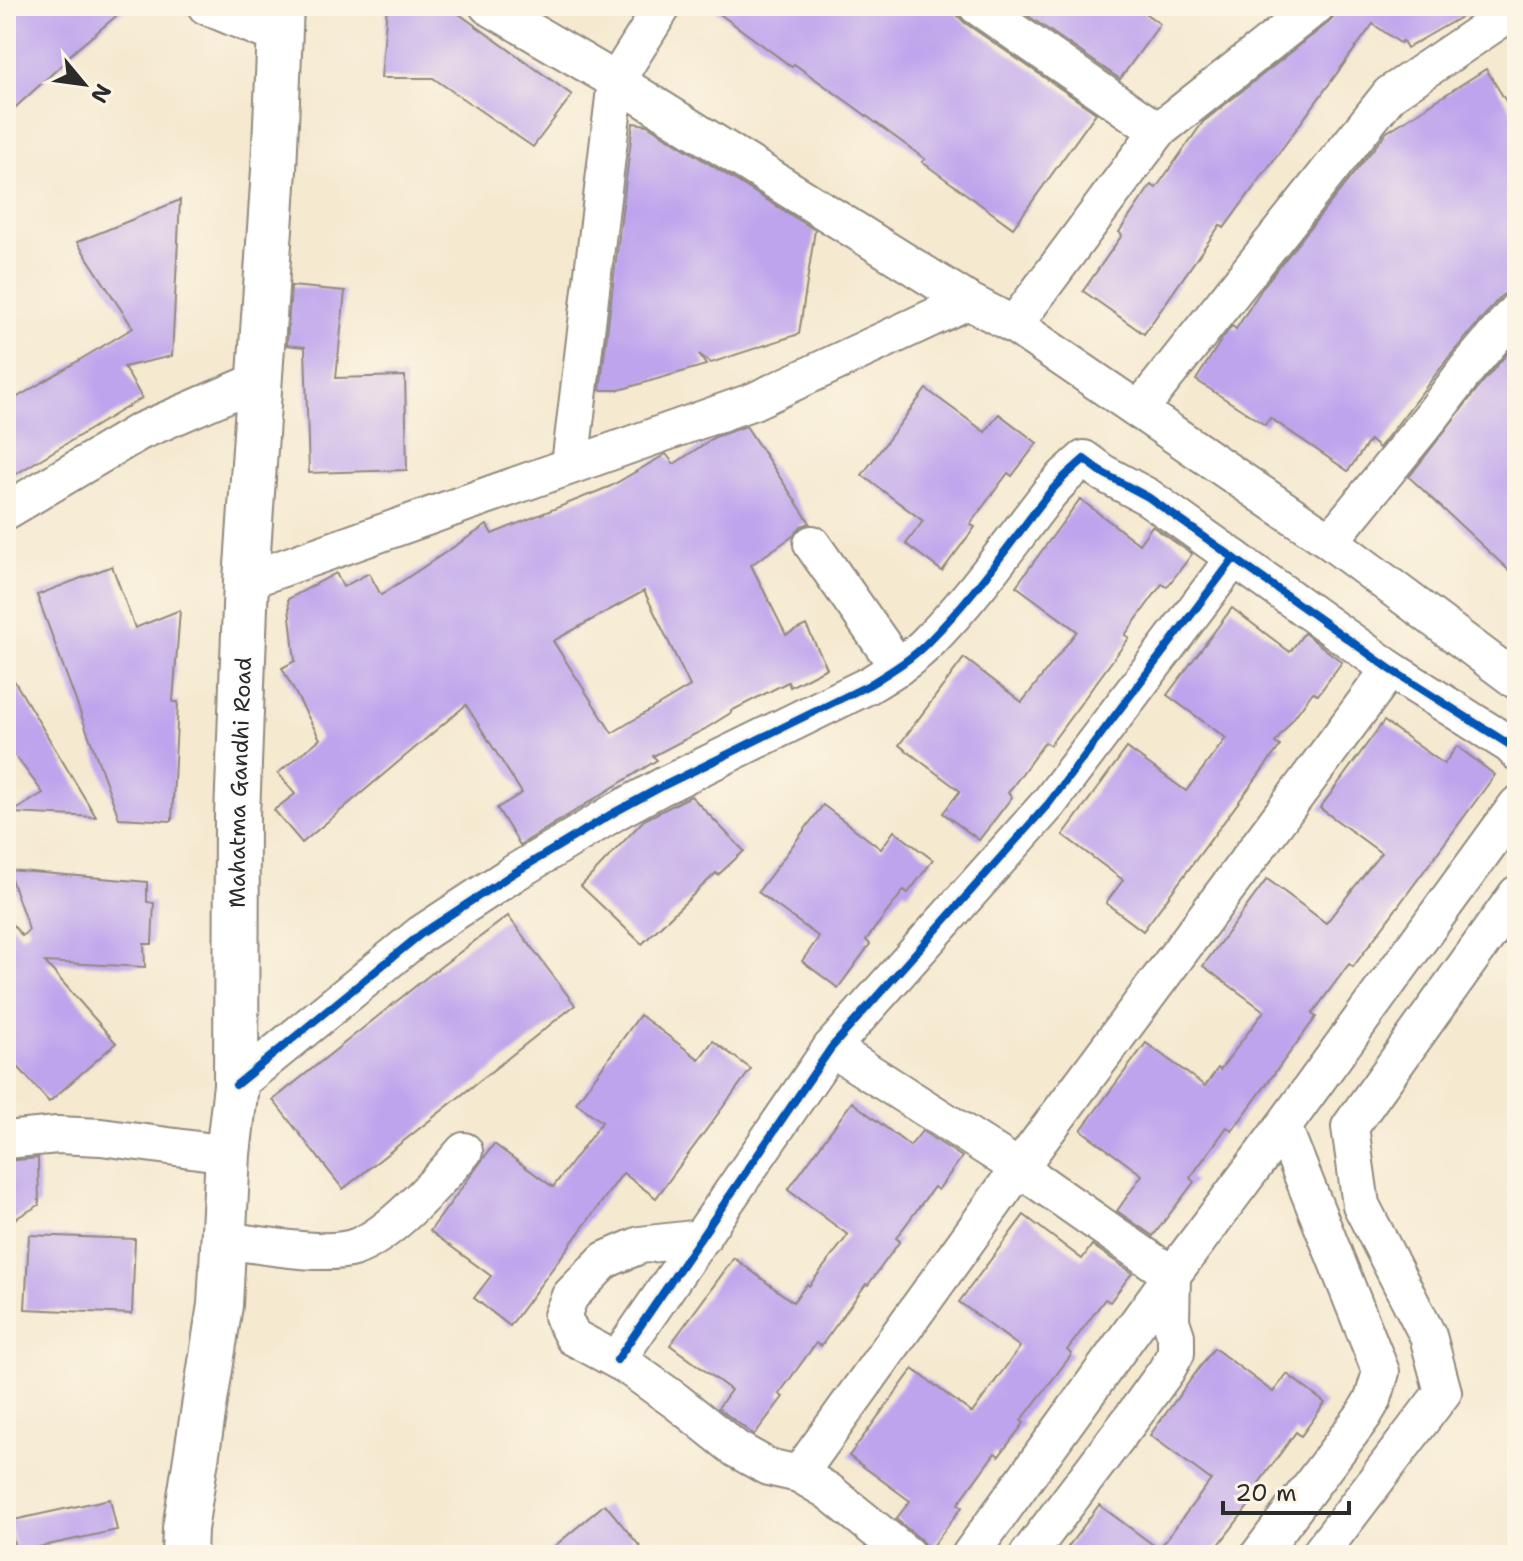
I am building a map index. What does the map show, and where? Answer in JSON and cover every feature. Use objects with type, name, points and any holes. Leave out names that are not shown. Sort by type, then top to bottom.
[{"type":"main road","name":"Mahatma Gandhi Road","points":[[184,1555],[185,1529],[220,1305],[228,1154],[236,1085],[237,816],[246,581],[274,170],[280,21]]},
{"type":"street","points":[[206,6],[280,21]]},
{"type":"street","points":[[488,6],[616,81],[968,301],[1014,325],[1330,541],[1517,681]]},
{"type":"street","points":[[570,465],[616,81],[663,6]]},
{"type":"street","points":[[977,6],[1158,131]]},
{"type":"street","points":[[1014,325],[1158,131],[1316,6]]},
{"type":"street","points":[[1139,410],[1390,94],[1517,8]]},
{"type":"street","points":[[246,581],[754,401],[968,301]]},
{"type":"street","points":[[1330,541],[1466,370],[1516,315]]},
{"type":"street","points":[[6,511],[139,432],[260,380]]},
{"type":"street","points":[[236,1085],[421,934],[514,873],[663,786],[869,685],[898,667],[928,643],[958,610],[1050,492],[1084,459],[1148,497],[1390,669],[1517,752]]},
{"type":"street","points":[[812,544],[898,667]]},
{"type":"street","points":[[617,1360],[831,1048],[1049,803],[1234,558]]},
{"type":"street","points":[[799,1474],[1019,1168],[1390,669]]},
{"type":"street","points":[[970,1555],[1517,805]]},
{"type":"street","points":[[1319,1555],[1443,1392],[1428,1336],[1361,1205],[1350,1127],[1517,894]]},
{"type":"street","points":[[831,1048],[1019,1168],[1172,1275]]},
{"type":"street","points":[[1259,1555],[1363,1416],[1373,1399],[1381,1372],[1283,1127]]},
{"type":"street","points":[[6,1140],[57,1135],[101,1137],[228,1154]]},
{"type":"street","points":[[223,1240],[321,1251],[352,1248],[371,1239],[407,1212],[464,1151]]},
{"type":"street","points":[[702,1238],[640,1245],[605,1260],[570,1296],[562,1316],[573,1337],[617,1360],[676,1401],[736,1449],[768,1467],[799,1474],[828,1491],[907,1555]]},
{"type":"street","points":[[1028,1555],[1140,1407],[1176,1353],[1176,1336],[1171,1321],[1172,1275]]},
{"type":"building","points":[[6,6],[128,6],[64,60],[6,116]]},
{"type":"building","points":[[387,6],[448,6],[572,95],[533,147],[433,78],[381,78]]},
{"type":"building","points":[[709,6],[956,6],[958,16],[965,23],[1096,113],[1013,228],[922,162],[925,159],[853,106],[794,64],[792,67]]},
{"type":"building","points":[[1014,6],[1135,6],[1160,24],[1120,79]]},
{"type":"building","points":[[1337,6],[1480,6],[1407,48],[1403,41],[1400,43],[1373,24],[1224,228],[1220,225],[1144,334],[1083,291],[1122,235],[1119,232],[1151,185],[1156,188],[1203,122],[1329,22]]},
{"type":"building","points":[[1486,69],[1517,119],[1517,290],[1501,296],[1379,448],[1370,440],[1348,471],[1270,418],[1265,425],[1196,380],[1232,326],[1236,329],[1263,287],[1387,132]]},
{"type":"building","points":[[633,123],[647,125],[815,230],[799,334],[711,363],[699,354],[706,365],[619,390],[600,390]]},
{"type":"building","points":[[180,200],[172,356],[124,367],[142,398],[6,480],[6,404],[133,328],[77,242]]},
{"type":"building","points":[[291,286],[345,291],[336,378],[405,376],[407,470],[309,473],[305,347],[287,345]]},
{"type":"building","points":[[1517,342],[1517,578],[1409,477]]},
{"type":"building","points":[[926,389],[985,432],[999,414],[1037,443],[1012,476],[1008,473],[970,524],[975,527],[942,571],[906,544],[923,521],[862,475]]},
{"type":"building","points":[[746,426],[810,523],[801,526],[793,536],[751,565],[786,635],[806,625],[827,668],[790,687],[788,682],[731,711],[705,729],[653,756],[657,760],[520,845],[497,808],[522,793],[466,705],[302,843],[274,810],[295,794],[278,773],[320,739],[282,668],[295,661],[288,599],[336,573],[343,587],[369,573],[381,595],[487,525],[492,534],[611,486],[666,454],[674,464],[715,437]],"holes":[[[644,591],[690,686],[612,733],[553,641]]]},
{"type":"building","points":[[1080,499],[1139,544],[1152,526],[1192,554],[1167,587],[1162,584],[1125,635],[1129,638],[1050,745],[1045,742],[1008,793],[1012,797],[979,840],[943,813],[960,791],[899,745],[964,658],[1022,702],[1077,631],[1016,586]]},
{"type":"building","points":[[112,566],[135,628],[180,610],[173,702],[178,702],[172,821],[119,818],[37,595]]},
{"type":"building","points":[[1232,608],[1290,652],[1304,633],[1342,662],[1318,695],[1313,692],[1275,743],[1280,746],[1143,931],[1106,903],[1123,880],[1063,835],[1127,748],[1186,791],[1226,738],[1167,695]]},
{"type":"building","points":[[6,667],[96,817],[11,813],[43,793],[6,743]]},
{"type":"building","points":[[1384,721],[1444,764],[1457,746],[1495,775],[1353,967],[1349,964],[1312,1014],[1316,1017],[1232,1131],[1227,1127],[1190,1178],[1194,1182],[1153,1236],[1117,1211],[1142,1175],[1081,1130],[1146,1043],[1205,1086],[1264,1011],[1203,966],[1267,879],[1326,923],[1381,853],[1320,808]]},
{"type":"building","points":[[691,796],[744,851],[718,875],[716,873],[642,944],[581,886],[644,820]]},
{"type":"building","points":[[823,805],[881,849],[894,831],[933,860],[908,893],[904,890],[866,940],[870,944],[838,988],[802,961],[819,937],[758,892]]},
{"type":"building","points":[[8,870],[147,882],[147,902],[154,903],[152,944],[144,944],[145,967],[45,962],[116,1043],[49,1102],[6,1053],[6,917],[22,936],[29,930]]},
{"type":"building","points":[[508,916],[575,1005],[343,1189],[273,1100]]},
{"type":"building","points":[[640,1015],[699,1059],[713,1041],[751,1069],[656,1198],[623,1173],[510,1326],[474,1298],[491,1276],[430,1231],[494,1144],[553,1187],[602,1122],[576,1103]]},
{"type":"building","points":[[852,1102],[910,1146],[922,1131],[962,1157],[938,1190],[934,1187],[896,1238],[900,1241],[821,1346],[816,1343],[779,1394],[783,1397],[754,1435],[718,1408],[731,1390],[670,1345],[734,1258],[793,1302],[848,1235],[788,1190]]},
{"type":"building","points":[[38,1158],[39,1205],[6,1224],[6,1161]]},
{"type":"building","points":[[1024,1215],[1082,1259],[1092,1245],[1132,1273],[1110,1302],[1105,1299],[1067,1350],[1072,1354],[1021,1421],[1024,1423],[999,1456],[995,1453],[958,1504],[962,1507],[929,1551],[896,1519],[910,1501],[849,1456],[913,1369],[972,1413],[1020,1347],[959,1302]]},
{"type":"building","points":[[29,1235],[135,1239],[132,1314],[25,1309]]},
{"type":"building","points":[[1214,1348],[1273,1392],[1287,1374],[1325,1403],[1301,1436],[1296,1432],[1259,1483],[1263,1487],[1211,1555],[1062,1555],[1099,1505],[1159,1549],[1211,1480],[1150,1435]]},
{"type":"building","points":[[110,1499],[117,1530],[16,1552],[9,1521]]},
{"type":"building","points":[[605,1504],[647,1555],[544,1555]]},
{"type":"cycle path","points":[[236,1085],[421,934],[514,873],[615,812],[869,685],[908,659],[961,606],[1050,492],[1084,459],[1148,497],[1390,669],[1517,752]]},
{"type":"cycle path","points":[[617,1360],[831,1048],[1049,803],[1234,558]]}]
